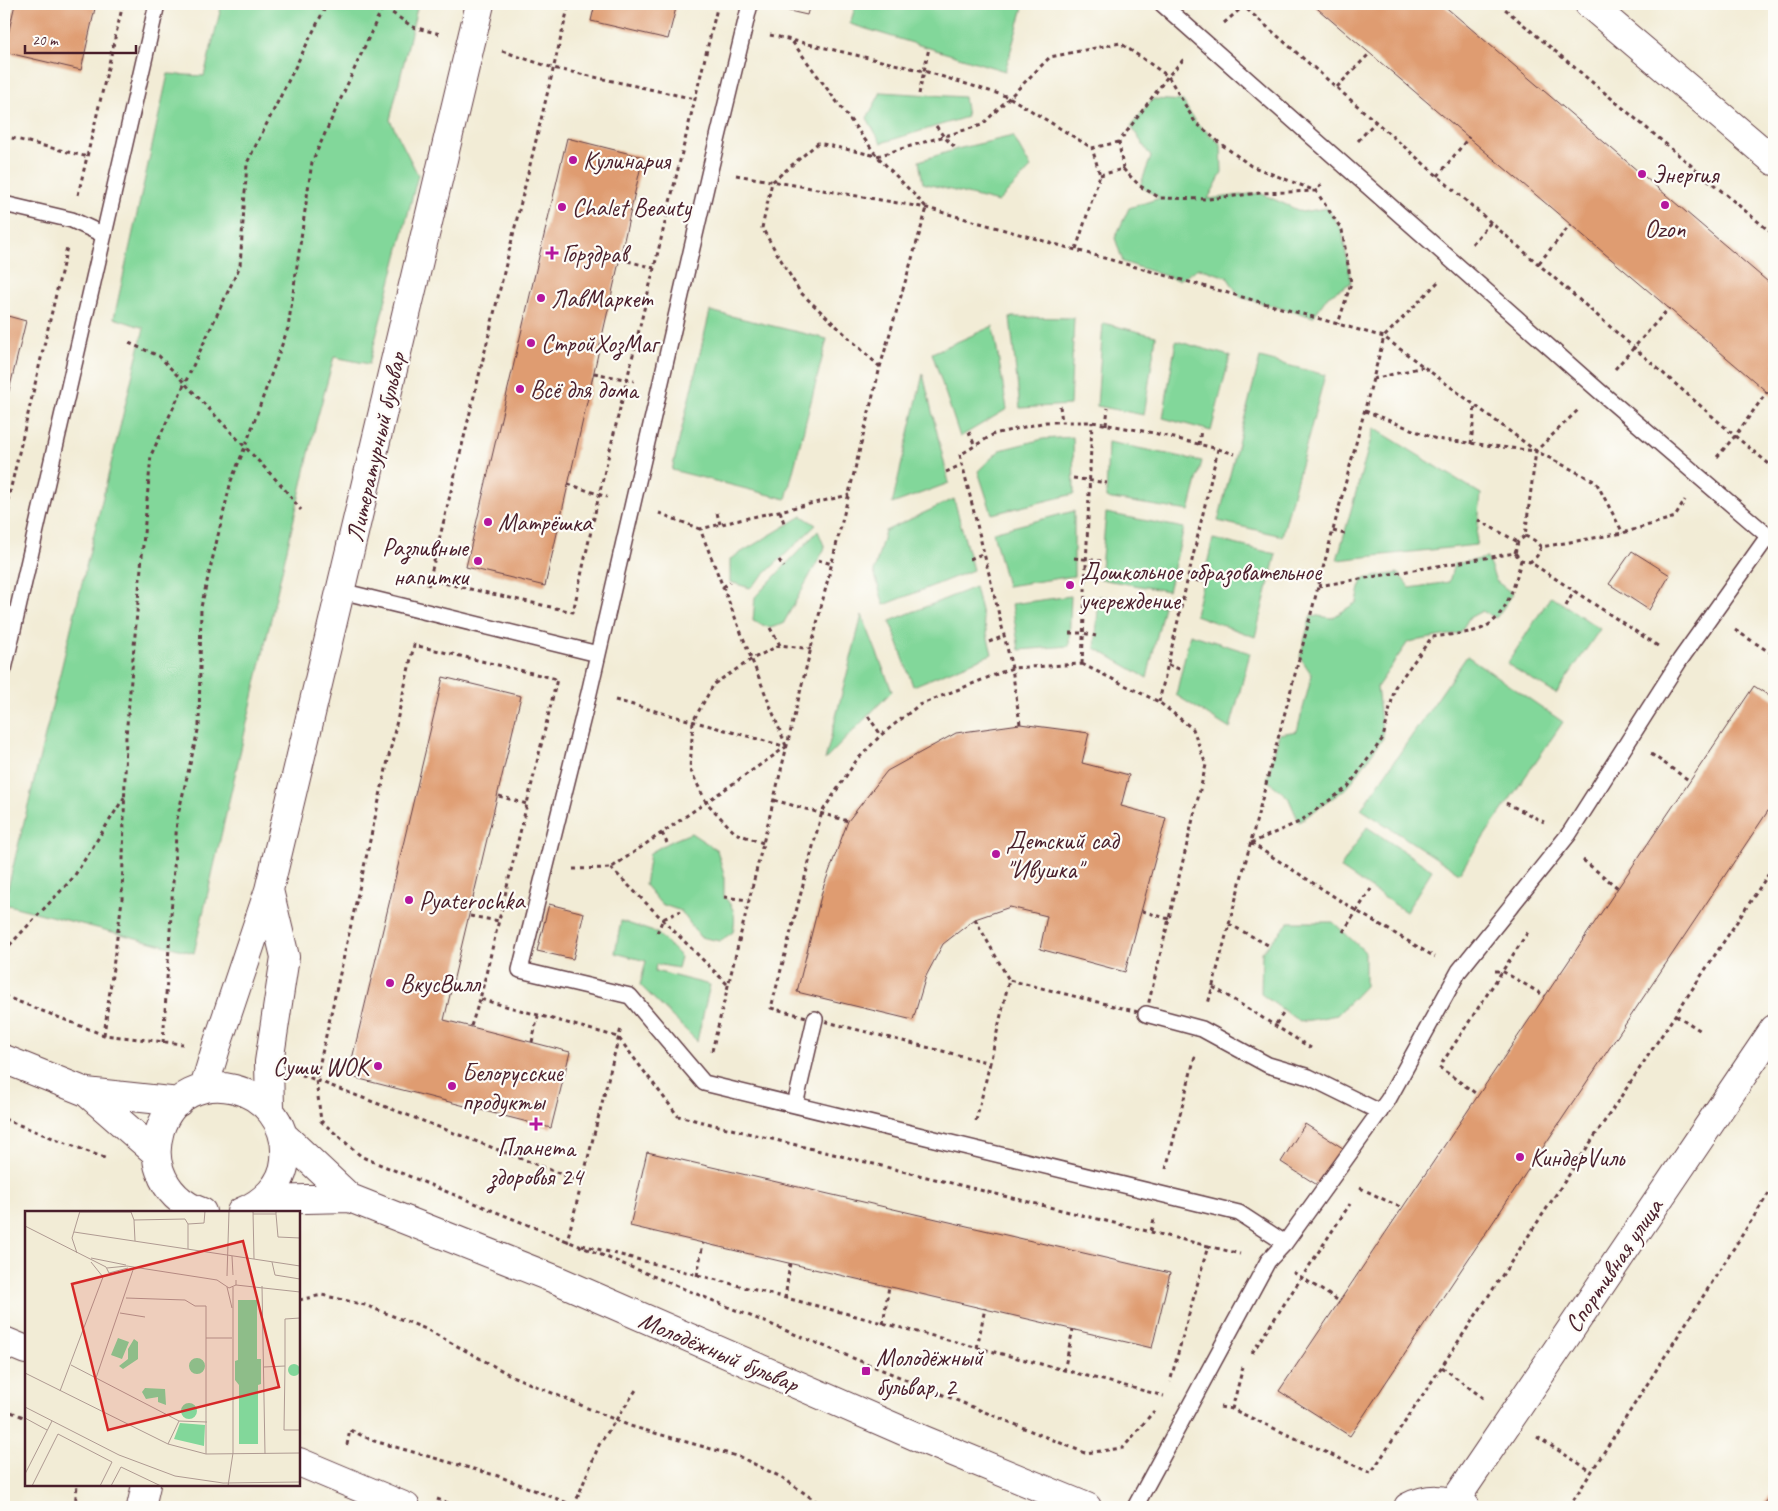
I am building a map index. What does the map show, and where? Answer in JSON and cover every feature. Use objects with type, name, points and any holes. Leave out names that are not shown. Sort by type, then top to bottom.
[{"type":"street","name":"Литературный бульвар","points":[[204,1088],[269,890],[480,4]]},
{"type":"street","points":[[1589,4],[1774,160]]},
{"type":"street","name":"Литературный бульвар","points":[[269,890],[286,957],[269,1062],[270,1109]]},
{"type":"street","name":"Спортивная улица","points":[[1459,1505],[1774,1029]]},
{"type":"street","points":[[4,1059],[86,1092],[179,1102]]},
{"type":"street","points":[[189,1209],[164,1181],[156,1153],[157,1139],[162,1125],[179,1102],[204,1088],[233,1088],[247,1092],[270,1109],[283,1135],[284,1164],[273,1189],[252,1206]]},
{"type":"street","points":[[86,1092],[156,1153]]},
{"type":"street","name":"Молодёжный бульвар","points":[[283,1135],[350,1198],[557,1280],[924,1440],[1087,1507]]},
{"type":"street","name":"Молодёжный бульвар","points":[[252,1206],[350,1198]]},
{"type":"street","points":[[4,1341],[25,1350]]},
{"type":"street","points":[[300,1462],[406,1507]]},
{"type":"street","points":[[141,1507],[146,1486]]},
{"type":"street","points":[[1408,1507],[1429,1499],[1459,1505]]},
{"type":"lane","points":[[4,669],[157,4]]},
{"type":"lane","points":[[750,4],[589,693],[520,970],[630,996],[704,1083],[1239,1213],[1285,1243]]},
{"type":"lane","points":[[1135,1507],[1268,1261],[1285,1243],[1380,1112],[1459,971],[1569,834],[1680,660],[1772,538],[1598,390],[1162,4]]},
{"type":"lane","points":[[4,204],[72,220],[104,234]]},
{"type":"lane","points":[[341,591],[565,644],[598,654]]},
{"type":"lane","points":[[1146,1014],[1202,1029],[1268,1065],[1309,1077],[1380,1112]]},
{"type":"lane","points":[[795,1104],[815,1019]]},
{"type":"path","points":[[4,517],[123,4]]},
{"type":"path","points":[[104,1035],[122,900],[126,736],[151,455],[240,266],[247,163],[327,4]]},
{"type":"path","points":[[163,1043],[177,820],[198,726],[201,607],[231,481],[288,328],[312,162],[384,4]]},
{"type":"path","points":[[570,4],[430,580],[573,612]]},
{"type":"path","points":[[471,1026],[480,999],[499,921],[718,4]]},
{"type":"path","points":[[1499,4],[1774,236]]},
{"type":"path","points":[[1092,148],[1119,142],[1168,76],[1202,40],[1244,5],[1735,436],[1774,468]]},
{"type":"path","points":[[714,21],[744,30],[924,71],[1009,97],[1092,148],[1100,175],[1076,248]]},
{"type":"path","points":[[791,40],[877,156],[927,208]]},
{"type":"path","points":[[880,367],[800,292],[762,228],[772,182],[818,143],[877,156],[982,125],[1050,57],[1120,43],[1168,76],[1195,122],[1221,144],[1251,166],[1316,191],[1342,230],[1351,283],[1338,324]]},
{"type":"path","points":[[920,94],[929,48]]},
{"type":"path","points":[[1337,87],[1370,53]]},
{"type":"path","points":[[553,68],[695,99]]},
{"type":"path","points":[[1119,142],[1123,169],[1140,186],[1160,198],[1208,199],[1260,193],[1316,191],[1376,121]]},
{"type":"path","points":[[936,126],[944,137],[957,149]]},
{"type":"path","points":[[4,136],[88,157]]},
{"type":"path","points":[[1438,176],[1469,137]]},
{"type":"path","points":[[680,162],[772,182],[927,208],[1076,248],[1384,338],[1536,452],[1596,482],[1624,533]]},
{"type":"path","points":[[1100,175],[1123,169]]},
{"type":"path","points":[[704,1083],[880,367],[927,208]]},
{"type":"path","points":[[1539,263],[1571,224]]},
{"type":"path","points":[[620,259],[654,268]]},
{"type":"path","points":[[1514,553],[1518,542],[1525,536],[1536,452],[1598,390],[1634,346],[1669,308]]},
{"type":"path","points":[[1151,1231],[1250,843],[1384,338]]},
{"type":"path","points":[[129,343],[159,356],[245,447],[301,510]]},
{"type":"path","points":[[1374,379],[1423,367]]},
{"type":"path","points":[[1541,547],[1624,533],[1675,517],[1698,477],[1735,436],[1767,392]]},
{"type":"path","points":[[1060,406],[1062,422]]},
{"type":"path","points":[[1471,444],[1474,406]]},
{"type":"path","points":[[1106,425],[1108,408]]},
{"type":"path","points":[[1365,411],[1436,439],[1536,452]]},
{"type":"path","points":[[1020,724],[1012,668],[960,455],[994,434],[1046,422],[1092,422],[1154,433],[1235,454]]},
{"type":"path","points":[[1082,664],[1092,422]]},
{"type":"path","points":[[1199,445],[1201,429]]},
{"type":"path","points":[[969,432],[975,446]]},
{"type":"path","points":[[1159,702],[1218,449]]},
{"type":"path","points":[[946,472],[963,464]]},
{"type":"path","points":[[1073,478],[1107,483]]},
{"type":"path","points":[[787,747],[700,529],[849,495]]},
{"type":"path","points":[[780,511],[785,526]]},
{"type":"path","points":[[717,513],[720,524]]},
{"type":"path","points":[[1478,520],[1518,542]]},
{"type":"path","points":[[1333,531],[1345,534]]},
{"type":"path","points":[[1525,536],[1534,540],[1541,547]]},
{"type":"path","points":[[1530,562],[1537,556],[1541,547]]},
{"type":"path","points":[[970,559],[984,553]]},
{"type":"path","points":[[1318,586],[1514,553]]},
{"type":"path","points":[[1514,553],[1521,560],[1530,562],[1680,660]]},
{"type":"path","points":[[1074,558],[1101,561]]},
{"type":"path","points":[[779,560],[784,567]]},
{"type":"path","points":[[818,560],[832,564]]},
{"type":"path","points":[[1250,843],[1299,822],[1348,787],[1383,738],[1395,687],[1432,637],[1480,630],[1496,618],[1513,594],[1521,560]]},
{"type":"path","points":[[1188,577],[1202,583]]},
{"type":"path","points":[[723,587],[730,582]]},
{"type":"path","points":[[1566,606],[1574,591]]},
{"type":"path","points":[[770,628],[780,645]]},
{"type":"path","points":[[1732,628],[1774,655]]},
{"type":"path","points":[[1069,633],[1083,633],[1096,636]]},
{"type":"path","points":[[989,642],[1004,636]]},
{"type":"path","points":[[480,999],[618,1038],[678,1116],[1208,1246],[1166,1397],[1123,1448],[1085,1453],[362,1158],[321,1121],[316,1080],[414,645],[557,679],[589,693],[787,747]]},
{"type":"path","points":[[763,843],[735,833],[706,802],[690,769],[693,721],[714,684],[752,659],[780,645],[811,649]]},
{"type":"path","points":[[990,1063],[771,1008],[822,812],[856,761],[881,735],[919,705],[1012,668],[1082,664],[1159,702],[1193,729],[1206,765],[1146,1014],[1009,980]]},
{"type":"path","points":[[1168,665],[1182,670]]},
{"type":"path","points":[[868,716],[881,735]]},
{"type":"path","points":[[545,870],[611,868],[787,747]]},
{"type":"path","points":[[1648,752],[1690,781]]},
{"type":"path","points":[[4,951],[73,878],[125,796]]},
{"type":"path","points":[[499,796],[527,804]]},
{"type":"path","points":[[774,800],[822,812],[848,821]]},
{"type":"path","points":[[662,833],[667,843]]},
{"type":"path","points":[[1250,843],[1355,910],[1459,971],[1502,971],[1545,996]]},
{"type":"path","points":[[1192,1402],[1232,1409],[1371,1473],[1774,866]]},
{"type":"path","points":[[611,868],[728,985]]},
{"type":"path","points":[[1343,932],[1355,910],[1371,889]]},
{"type":"path","points":[[724,897],[749,900]]},
{"type":"path","points":[[657,933],[663,920],[681,911]]},
{"type":"path","points":[[1142,911],[1169,918]]},
{"type":"path","points":[[470,916],[499,921]]},
{"type":"path","points":[[970,1148],[1009,980],[975,919]]},
{"type":"path","points":[[1229,924],[1268,945]]},
{"type":"path","points":[[1434,1074],[1529,930]]},
{"type":"path","points":[[4,996],[104,1035],[216,1048]]},
{"type":"path","points":[[567,1241],[630,996]]},
{"type":"path","points":[[1276,1024],[1285,1011]]},
{"type":"path","points":[[1676,1015],[1701,1031]]},
{"type":"path","points":[[532,1042],[538,1016]]},
{"type":"path","points":[[269,1062],[582,1182]]},
{"type":"path","points":[[1440,1067],[1478,1095]]},
{"type":"path","points":[[4,1119],[107,1159]]},
{"type":"path","points":[[1249,1357],[1365,1180]]},
{"type":"path","points":[[1569,1507],[1774,1184]]},
{"type":"path","points":[[1360,1188],[1402,1208]]},
{"type":"path","points":[[567,1241],[1166,1397]]},
{"type":"path","points":[[697,1276],[703,1242]]},
{"type":"path","points":[[785,1299],[790,1263]]},
{"type":"path","points":[[1302,1276],[1339,1301]]},
{"type":"path","points":[[883,1324],[889,1286]]},
{"type":"path","points":[[300,1300],[322,1295],[365,1305],[426,1329],[512,1376],[615,1420],[740,1457],[783,1478],[824,1507]]},
{"type":"path","points":[[977,1348],[985,1308]]},
{"type":"path","points":[[1064,1371],[1073,1329]]},
{"type":"path","points":[[1232,1409],[1244,1365]]},
{"type":"path","points":[[350,1430],[374,1441],[498,1476],[576,1507],[598,1445],[636,1390]]},
{"type":"path","points":[[4,1409],[25,1418]]},
{"type":"path","points":[[75,1507],[77,1486]]},
{"type":"green space","points":[[222,4],[418,4],[390,120],[418,175],[369,364],[334,357],[316,423],[194,953],[4,904],[144,328],[114,318],[168,74],[204,76]]},
{"type":"green space","points":[[856,4],[1024,4],[1005,71],[850,24]]},
{"type":"green space","points":[[881,92],[964,97],[967,117],[881,143],[867,118]]},
{"type":"green space","points":[[1153,99],[1183,101],[1195,122],[1221,144],[1222,173],[1208,199],[1260,193],[1302,212],[1327,208],[1342,230],[1351,283],[1328,296],[1313,317],[1240,297],[1227,277],[1199,268],[1178,280],[1123,262],[1115,238],[1129,208],[1160,198],[1140,186],[1151,157],[1131,126]]},
{"type":"green space","points":[[1013,136],[1031,168],[998,202],[923,183],[919,161],[957,149]]},
{"type":"green space","points":[[710,311],[827,339],[786,499],[672,470]]},
{"type":"green space","points":[[1010,317],[1074,318],[1070,405],[1020,408]]},
{"type":"green space","points":[[1103,323],[1156,336],[1144,415],[1097,406]]},
{"type":"green space","points":[[993,326],[1007,409],[960,437],[932,353]]},
{"type":"green space","points":[[1176,341],[1230,356],[1211,431],[1163,418]]},
{"type":"green space","points":[[1260,358],[1325,375],[1282,536],[1218,521]]},
{"type":"green space","points":[[923,374],[949,483],[892,504]]},
{"type":"green space","points":[[1374,428],[1481,494],[1476,545],[1337,560]]},
{"type":"green space","points":[[1073,437],[1074,494],[992,514],[978,471],[1000,450],[1043,439]]},
{"type":"green space","points":[[1108,442],[1202,461],[1189,511],[1106,498]]},
{"type":"green space","points":[[954,499],[973,570],[884,605],[874,572],[885,531]]},
{"type":"green space","points":[[1074,511],[1074,576],[1007,586],[993,532]]},
{"type":"green space","points":[[1106,513],[1184,528],[1168,591],[1100,579]]},
{"type":"green space","points":[[802,516],[816,525],[750,588],[730,582],[730,559]]},
{"type":"green space","points":[[818,531],[825,548],[783,624],[770,628],[753,621],[755,597]]},
{"type":"green space","points":[[1213,539],[1276,554],[1255,637],[1195,615]]},
{"type":"green space","points":[[1487,558],[1496,581],[1513,594],[1496,618],[1482,611],[1469,618],[1460,633],[1408,642],[1377,687],[1383,738],[1348,787],[1299,822],[1288,797],[1267,780],[1279,734],[1297,731],[1312,675],[1300,657],[1311,615],[1332,618],[1357,602],[1362,579],[1398,573],[1410,588],[1449,582],[1454,564]]},
{"type":"green space","points":[[975,587],[992,654],[913,686],[890,621]]},
{"type":"green space","points":[[1071,596],[1069,646],[1019,650],[1012,604]]},
{"type":"green space","points":[[1099,596],[1164,606],[1147,678],[1095,648]]},
{"type":"green space","points":[[1551,596],[1600,629],[1556,694],[1507,664]]},
{"type":"green space","points":[[862,615],[892,691],[825,760]]},
{"type":"green space","points":[[1190,634],[1250,653],[1230,729],[1176,695]]},
{"type":"green space","points":[[1467,656],[1563,722],[1459,873],[1361,809]]},
{"type":"green space","points":[[1367,827],[1432,870],[1406,912],[1340,868]]},
{"type":"green space","points":[[691,833],[717,850],[724,874],[724,897],[734,913],[734,921],[733,932],[720,941],[700,937],[681,911],[661,904],[645,885],[650,853],[667,843]]},
{"type":"green space","points":[[621,921],[657,933],[681,957],[678,968],[656,964],[655,971],[710,985],[697,1041],[640,985],[646,961],[615,953]]},
{"type":"green space","points":[[1289,922],[1333,922],[1365,952],[1365,986],[1337,1015],[1300,1022],[1261,994],[1262,952]]},
{"type":"building","points":[[15,4],[96,4],[81,70],[4,52]]},
{"type":"building","points":[[595,4],[677,4],[668,39],[591,21]]},
{"type":"building","points":[[773,4],[810,4],[807,15],[772,7]]},
{"type":"building","points":[[1312,4],[1442,4],[1774,287],[1774,398]]},
{"type":"building","points":[[567,138],[643,157],[545,586],[466,567]]},
{"type":"building","points":[[4,315],[26,321],[4,411]]},
{"type":"building","points":[[1632,551],[1670,575],[1649,610],[1609,584]]},
{"type":"building","points":[[443,677],[521,696],[444,1020],[570,1052],[551,1128],[348,1076]]},
{"type":"building","points":[[1754,686],[1774,699],[1774,802],[1350,1436],[1279,1391]]},
{"type":"building","name":"Детский сад \"Ивушка\"","points":[[1020,724],[1089,733],[1082,763],[1129,775],[1121,806],[1166,818],[1125,972],[1040,949],[1047,916],[1010,907],[975,919],[943,944],[926,976],[913,1020],[797,992],[823,888],[848,821],[887,771],[956,733]]},
{"type":"building","points":[[549,904],[584,913],[573,959],[537,951]]},
{"type":"building","points":[[1305,1124],[1346,1150],[1322,1188],[1281,1162]]},
{"type":"building","points":[[647,1152],[1170,1273],[1152,1348],[630,1226]]},
{"type":"building","points":[[1774,1490],[1774,1507],[1761,1507]]},
{"type":"place","name":"Кулинария","points":[[573,160]]},
{"type":"place","name":"Энергия","points":[[1642,174]]},
{"type":"place","name":"Ozon","points":[[1665,205]]},
{"type":"place","name":"Chalet Beauty","points":[[562,207]]},
{"type":"place","name":"Горздрав","points":[[552,253]]},
{"type":"place","name":"ЛавМаркет","points":[[541,298]]},
{"type":"place","name":"СтройХозМаг","points":[[531,343]]},
{"type":"place","name":"Всё для дома","points":[[520,389]]},
{"type":"place","name":"Матрёшка","points":[[488,522]]},
{"type":"place","name":"Разливные напитки","points":[[478,561]]},
{"type":"place","name":"Дошкольное образовательное учереждение","points":[[1070,585]]},
{"type":"place","name":"Детский сад \"Ивушка\"","points":[[996,854]]},
{"type":"place","name":"Pyaterochka","points":[[409,900]]},
{"type":"place","name":"ВкусВилл","points":[[390,983]]},
{"type":"place","name":"Суши WOK","points":[[378,1066]]},
{"type":"place","name":"Белорусские продукты","points":[[452,1086]]},
{"type":"place","name":"Планета здоровья 24","points":[[536,1124]]},
{"type":"place","name":"КиндерVиль","points":[[1520,1157]]},
{"type":"place","name":"Молодёжный бульвар, 2","points":[[866,1371]]}]
